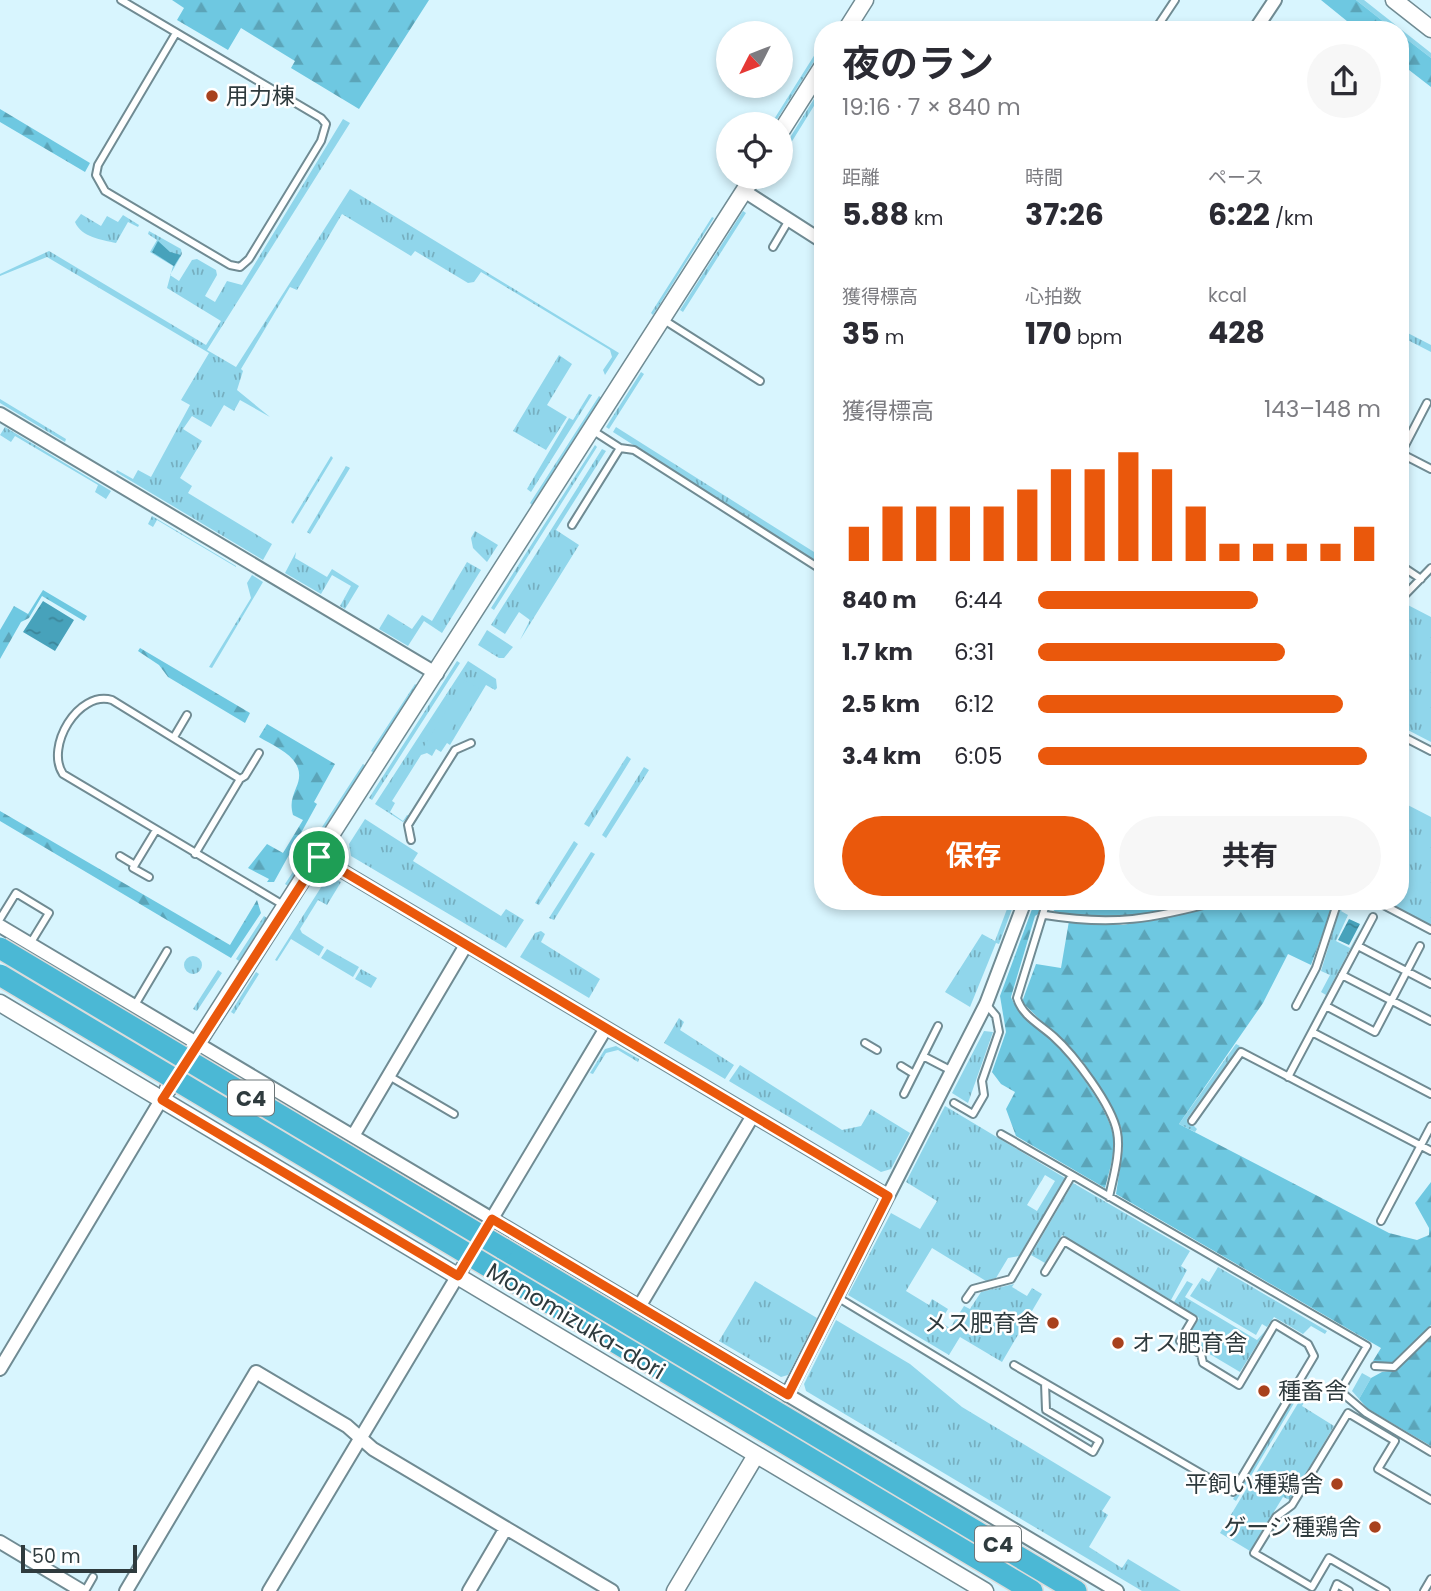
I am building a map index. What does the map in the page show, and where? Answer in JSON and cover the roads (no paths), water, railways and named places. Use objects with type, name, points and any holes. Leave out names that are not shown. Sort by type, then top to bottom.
[{"type":"highway","name":"C4","points":[[0,948],[1076,1591]]},
{"type":"highway","name":"C4","points":[[0,975],[1032,1591]]},
{"type":"street","points":[[852,21],[865,0]]},
{"type":"street","points":[[1261,21],[1275,0]]},
{"type":"street","points":[[1394,0],[1431,29]]},
{"type":"street","points":[[793,113],[814,80]]},
{"type":"street","points":[[0,1369],[197,1044],[437,674],[745,189]]},
{"type":"street","points":[[754,189],[789,220],[814,236]]},
{"type":"street","points":[[0,414],[437,674]]},
{"type":"street","points":[[319,857],[888,1196]]},
{"type":"street","points":[[788,1395],[986,1004],[1022,910]]},
{"type":"street","points":[[0,926],[1117,1591]]},
{"type":"street","points":[[353,1136],[466,945]]},
{"type":"street","name":"Monomizuka-dori","points":[[0,1003],[985,1591]]},
{"type":"street","points":[[268,1591],[606,1028]]},
{"type":"street","points":[[639,1307],[752,1116]]},
{"type":"street","points":[[125,1591],[256,1372],[347,1426],[373,1449],[612,1591]]},
{"type":"street","points":[[675,1591],[756,1455]]},
{"type":"street","points":[[469,1591],[506,1528]]},
{"type":"street","points":[[0,1542],[83,1591]]},
{"type":"lane","points":[[121,0],[321,118],[326,124],[326,132],[302,173],[249,259],[240,267],[230,265],[105,191],[97,180],[98,165],[176,33]]},
{"type":"lane","points":[[1161,21],[1175,0]]},
{"type":"lane","points":[[773,247],[789,220]]},
{"type":"lane","points":[[663,319],[760,381]]},
{"type":"lane","points":[[1409,437],[1427,403]]},
{"type":"lane","points":[[592,430],[620,449],[634,450],[814,565]]},
{"type":"lane","points":[[572,525],[620,449]]},
{"type":"lane","points":[[1409,458],[1431,469]]},
{"type":"lane","points":[[1409,591],[1431,568]]},
{"type":"lane","points":[[1409,571],[1421,579]]},
{"type":"lane","points":[[240,779],[113,700],[99,698],[80,709],[56,753],[59,767],[67,777],[287,907]]},
{"type":"lane","points":[[174,737],[187,715]]},
{"type":"lane","points":[[1409,740],[1431,751]]},
{"type":"lane","points":[[411,840],[408,825],[455,750],[471,743]]},
{"type":"lane","points":[[195,854],[240,779],[245,776],[259,753]]},
{"type":"lane","points":[[149,877],[133,868],[156,830]]},
{"type":"lane","points":[[120,856],[135,865]]},
{"type":"lane","points":[[0,919],[16,893],[49,913],[30,944]]},
{"type":"lane","points":[[1046,910],[1017,998],[1019,1006],[1055,1038],[1081,1067],[1116,1127],[1118,1144],[1109,1197]]},
{"type":"lane","points":[[1045,915],[1119,922],[1151,919],[1185,910]]},
{"type":"lane","points":[[1296,1006],[1316,968],[1335,910]]},
{"type":"lane","points":[[1393,910],[1431,930]]},
{"type":"lane","points":[[1288,1076],[1373,917]]},
{"type":"lane","points":[[1357,946],[1431,984]]},
{"type":"lane","points":[[1326,1006],[1375,1032],[1420,946]]},
{"type":"lane","points":[[135,1004],[167,951]]},
{"type":"lane","points":[[1342,975],[1431,1021]]},
{"type":"lane","points":[[954,1104],[973,1114],[984,1095],[982,1081],[999,1032],[996,1016],[986,1004]]},
{"type":"lane","points":[[904,1094],[938,1026]]},
{"type":"lane","points":[[1312,1032],[1431,1094]]},
{"type":"lane","points":[[865,1043],[877,1050]]},
{"type":"lane","points":[[1192,1121],[1241,1052],[1431,1151]]},
{"type":"lane","points":[[923,1056],[952,1071]]},
{"type":"lane","points":[[901,1066],[914,1074]]},
{"type":"lane","points":[[389,1076],[454,1114]]},
{"type":"lane","points":[[1381,1221],[1431,1126]]},
{"type":"lane","points":[[1001,1134],[1367,1346],[1340,1391],[1366,1413],[1431,1451]]},
{"type":"lane","points":[[966,1300],[973,1289],[1010,1279],[1072,1175]]},
{"type":"lane","points":[[1014,1366],[1233,1492],[1314,1356],[1308,1344],[1275,1324],[1239,1385],[1203,1363],[1201,1354],[1180,1341],[1193,1319],[1064,1241],[1045,1272]]},
{"type":"lane","points":[[837,1297],[1093,1452],[1100,1441],[1046,1410],[1045,1383]]},
{"type":"lane","points":[[1374,1366],[1388,1369],[1394,1367],[1431,1331]]},
{"type":"lane","points":[[1386,1591],[1329,1558],[1312,1587],[1254,1553],[1276,1517],[1292,1506],[1348,1413],[1395,1441],[1378,1469],[1431,1500]]},
{"type":"lane","points":[[83,1591],[93,1577]]},
{"type":"lane","points":[[1424,1591],[1431,1579]]},
{"type":"lane","points":[[1334,1591],[1337,1584],[1349,1591]]},
{"type":"water","points":[[158,241],[170,252],[181,255],[174,266],[152,252]]},
{"type":"water","points":[[43,601],[74,620],[55,651],[23,632]]},
{"type":"water","points":[[1349,919],[1360,924],[1349,945],[1338,940]]},
{"type":"place","name":"用力棟","points":[[212,96]]},
{"type":"place","name":"メス肥育舎","points":[[1053,1323]]},
{"type":"place","name":"オス肥育舎","points":[[1118,1343]]},
{"type":"place","name":"種畜舎","points":[[1264,1391]]},
{"type":"place","name":"平飼い種鶏舎","points":[[1337,1484]]},
{"type":"place","name":"ゲージ種鶏舎","points":[[1375,1527]]}]
